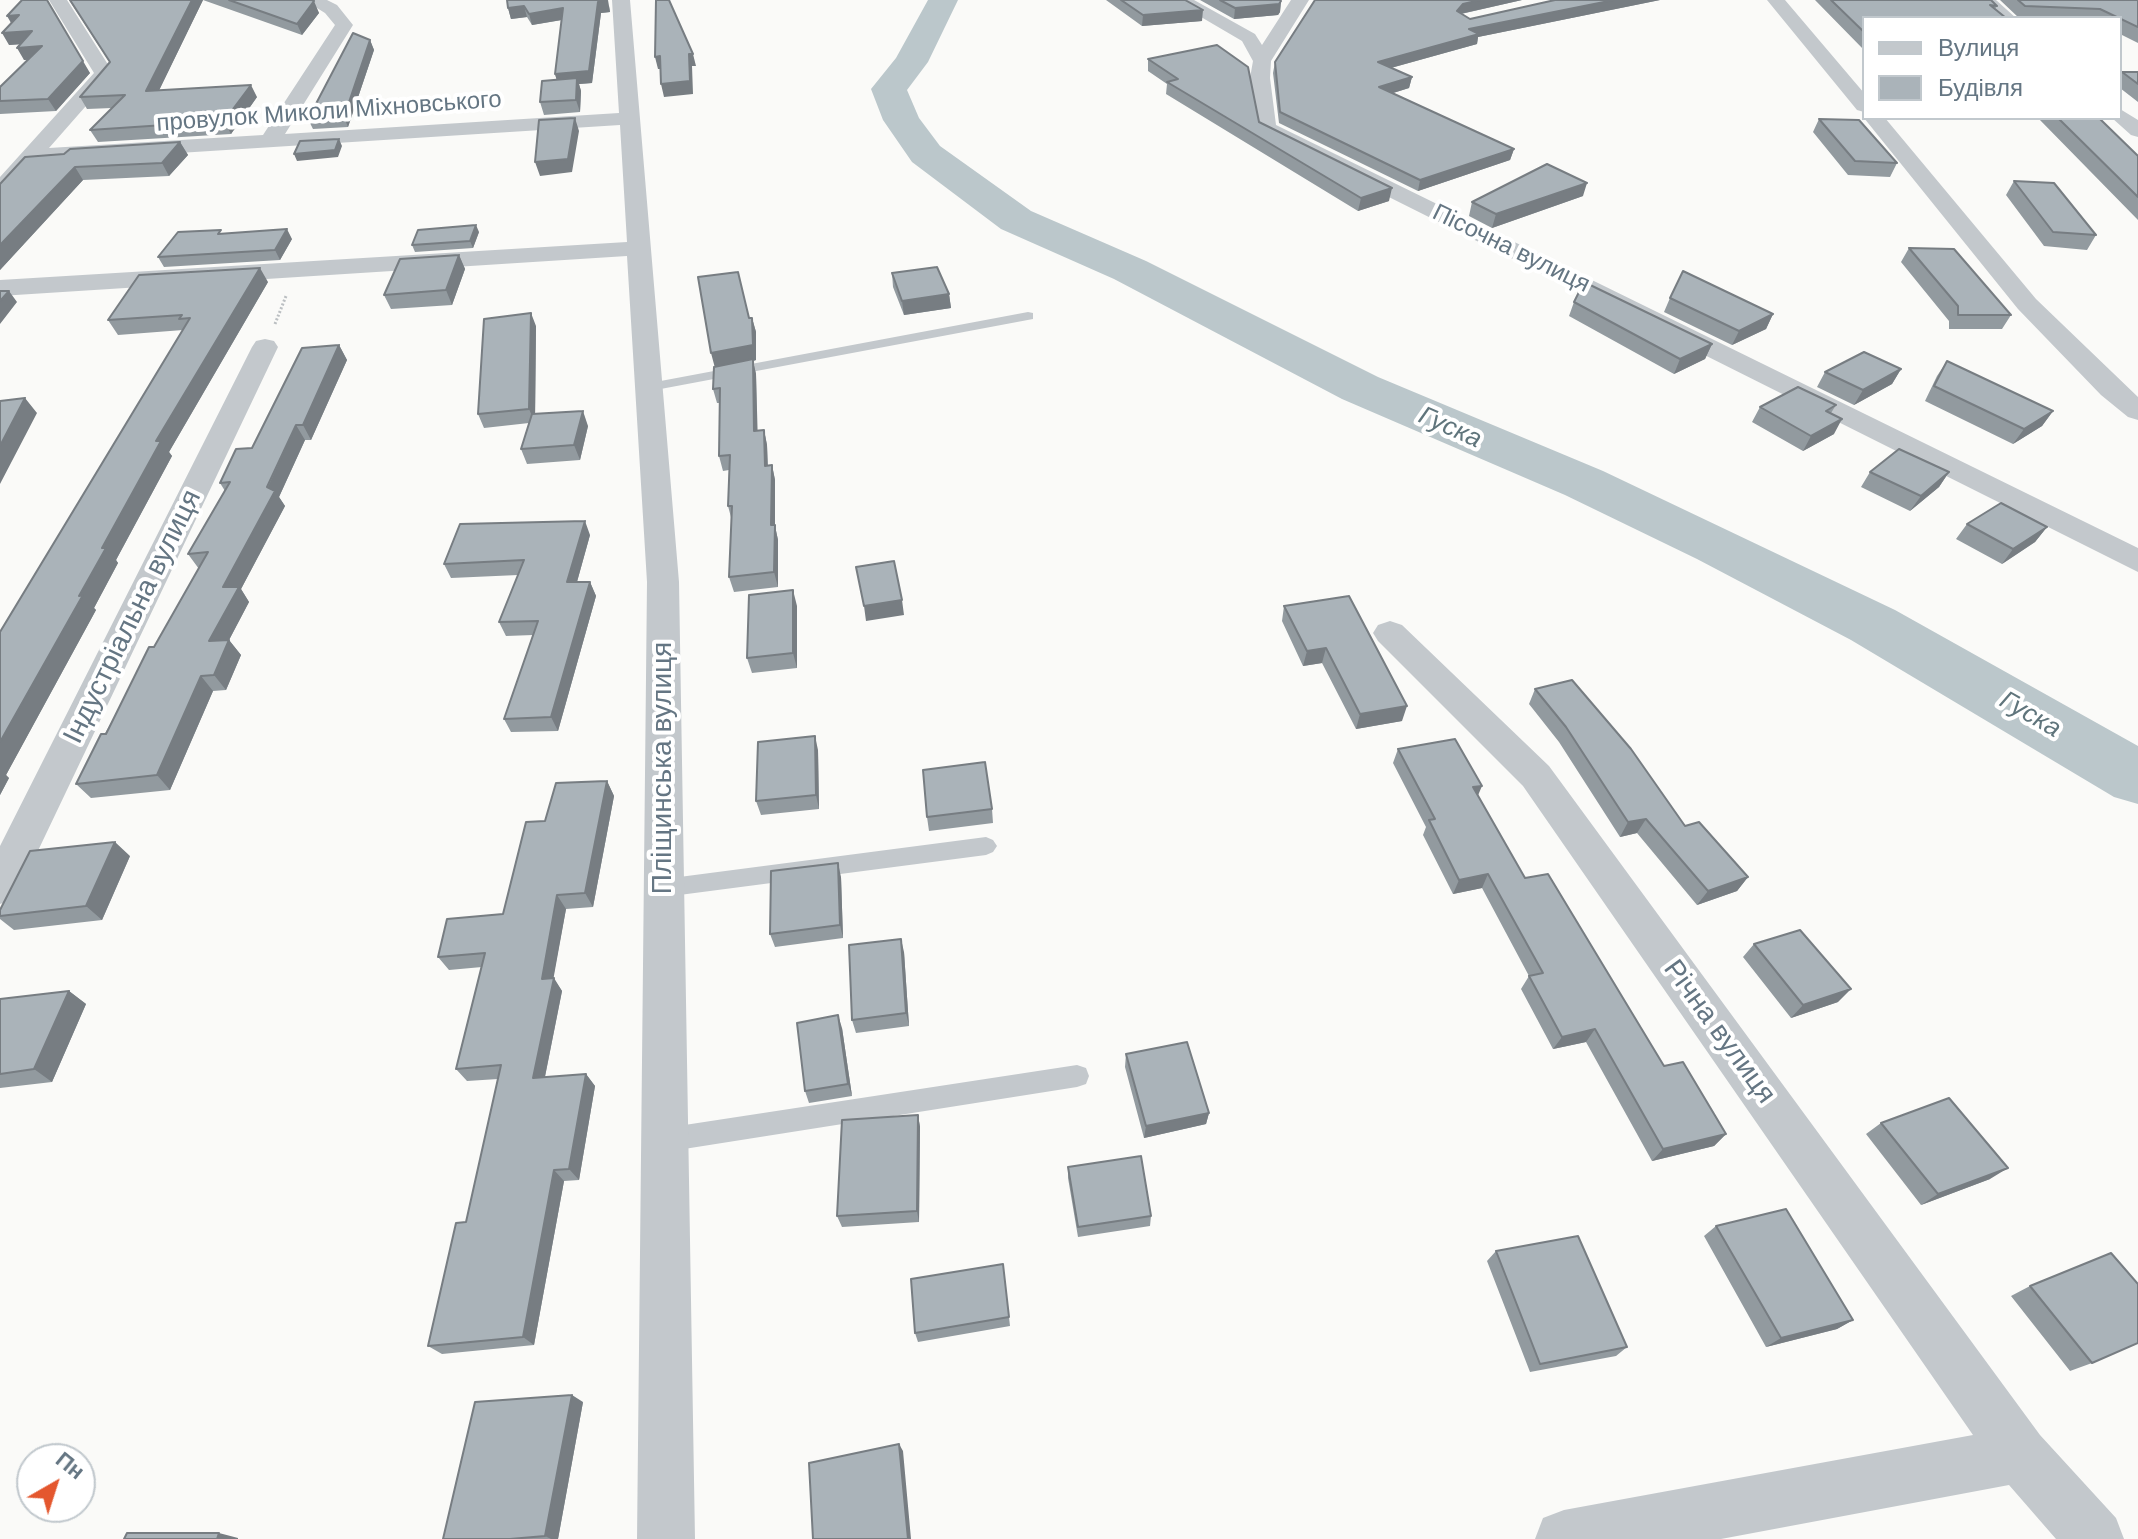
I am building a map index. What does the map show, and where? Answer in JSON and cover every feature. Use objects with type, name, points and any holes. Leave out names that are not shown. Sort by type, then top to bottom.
[{"type":"street","points":[[0,190],[104,74],[58,0]]},
{"type":"street","points":[[268,143],[344,25],[331,9],[313,0]]},
{"type":"street","points":[[1181,0],[1249,38],[1262,61],[1300,0]]},
{"type":"street","points":[[1776,0],[1862,104]]},
{"type":"street","points":[[1986,0],[2005,16]]},
{"type":"street","name":"Пліщинська вулиця","points":[[628,1],[631,118],[663,582],[666,1539]]},
{"type":"street","name":"Пісочна вулиця","points":[[1262,61],[1260,78],[1266,128],[2138,561]]},
{"type":"street","points":[[2122,117],[2138,131]]},
{"type":"street","name":"провулок Миколи Міхновського","points":[[30,156],[631,118]]},
{"type":"street","points":[[1876,120],[2027,304],[2111,389],[2138,411]]},
{"type":"street","points":[[0,288],[640,248]]},
{"type":"street","name":"Індустріальна вулиця","points":[[0,887],[265,347]]},
{"type":"street","name":"Річна вулиця","points":[[1390,633],[1536,776],[2020,1455],[2095,1539]]},
{"type":"street","points":[[1564,1539],[2020,1455]]},
{"type":"lane","points":[[650,387],[1028,316]]},
{"type":"lane","points":[[664,888],[986,846]]},
{"type":"lane","points":[[665,1140],[1077,1076]]},
{"type":"path","points":[[265,347],[297,269]]},
{"type":"building","points":[[22,0],[47,0],[83,61],[48,99],[0,101],[0,87],[42,46],[17,48],[32,31],[2,33],[19,15],[7,16]]},
{"type":"building","points":[[70,0],[192,0],[146,91],[251,85],[224,121],[90,130],[125,95],[80,97],[110,62]]},
{"type":"building","points":[[229,0],[312,0],[314,1],[297,24]]},
{"type":"building","points":[[507,0],[607,0],[598,2],[589,71],[555,74],[563,8],[529,14],[524,6],[508,8]]},
{"type":"building","points":[[656,0],[669,0],[693,54],[689,54],[690,81],[661,84],[660,56],[655,57]]},
{"type":"building","points":[[1121,0],[1185,0],[1203,10],[1143,15]]},
{"type":"building","points":[[1220,0],[1281,1],[1279,4],[1235,8]]},
{"type":"building","points":[[1315,0],[1480,0],[1463,4],[1457,11],[1470,19],[1555,0],[1614,0],[1469,29],[1479,34],[1378,62],[1412,77],[1379,87],[1514,149],[1420,180],[1280,112],[1275,62]]},
{"type":"building","points":[[1831,0],[1991,0],[1997,6],[1990,5],[2004,16],[1862,16],[1862,30]]},
{"type":"building","points":[[2018,0],[2138,0],[2138,27],[2122,19],[2122,16],[2100,9],[2025,6]]},
{"type":"building","points":[[353,33],[370,40],[344,117],[308,119]]},
{"type":"building","points":[[1217,45],[1248,67],[1259,122],[1392,188],[1361,198],[1167,82],[1178,79],[1148,59]]},
{"type":"building","points":[[2122,72],[2138,72],[2138,84]]},
{"type":"building","points":[[577,78],[576,100],[540,102],[542,81]]},
{"type":"building","points":[[575,118],[568,159],[535,162],[539,120]]},
{"type":"building","points":[[1819,119],[1859,120],[1897,163],[1855,161]]},
{"type":"building","points":[[2060,120],[2101,120],[2138,156],[2138,197]]},
{"type":"building","points":[[339,139],[335,150],[294,154],[300,141]]},
{"type":"building","points":[[180,142],[162,163],[75,167],[0,245],[0,184],[25,157],[64,154],[70,149]]},
{"type":"building","points":[[1547,164],[1587,183],[1496,214],[1472,202]]},
{"type":"building","points":[[2014,181],[2054,183],[2096,235],[2053,232]]},
{"type":"building","points":[[476,225],[470,241],[412,245],[418,230]]},
{"type":"building","points":[[287,229],[275,250],[158,257],[178,232],[221,230],[218,234]]},
{"type":"building","points":[[1909,248],[1954,249],[2011,315],[1958,315],[1958,306]]},
{"type":"building","points":[[459,255],[446,290],[384,295],[400,259]]},
{"type":"building","points":[[937,267],[949,294],[902,301],[892,273]]},
{"type":"building","points":[[260,268],[156,441],[161,441],[102,548],[106,548],[79,596],[83,595],[0,742],[0,632],[190,318],[179,319],[182,315],[108,320],[139,275]]},
{"type":"building","points":[[1683,271],[1773,314],[1739,331],[1670,298]]},
{"type":"building","points":[[738,272],[749,318],[752,318],[753,345],[711,353],[698,277]]},
{"type":"building","points":[[1584,282],[1712,344],[1680,359],[1574,302]]},
{"type":"building","points":[[0,291],[9,291],[0,301]]},
{"type":"building","points":[[531,313],[529,409],[478,414],[484,319]]},
{"type":"building","points":[[339,345],[303,425],[296,425],[267,487],[275,491],[223,587],[239,587],[209,641],[229,640],[214,675],[201,676],[157,775],[76,784],[101,734],[106,734],[149,647],[154,647],[208,552],[188,554],[230,482],[220,483],[236,449],[252,448],[302,348]]},
{"type":"building","points":[[1864,352],[1901,369],[1863,390],[1825,372]]},
{"type":"building","points":[[753,359],[754,431],[764,430],[765,466],[772,465],[774,572],[729,577],[732,506],[728,506],[730,455],[719,456],[720,388],[713,389],[714,367]]},
{"type":"building","points":[[1947,361],[2053,411],[2024,429],[1934,386]]},
{"type":"building","points":[[1798,387],[1836,405],[1826,411],[1842,419],[1811,436],[1760,407]]},
{"type":"building","points":[[25,398],[0,446],[0,401]]},
{"type":"building","points":[[583,411],[574,445],[521,449],[532,414]]},
{"type":"building","points":[[1899,449],[1949,472],[1921,496],[1870,472]]},
{"type":"building","points":[[2001,503],[2047,527],[2013,549],[1967,524]]},
{"type":"building","points":[[585,521],[567,582],[590,582],[551,717],[504,719],[538,621],[499,622],[524,560],[444,564],[460,524]]},
{"type":"building","points":[[894,561],[902,600],[864,606],[856,567]]},
{"type":"building","points":[[793,590],[793,653],[747,658],[749,595]]},
{"type":"building","points":[[1349,596],[1407,706],[1360,714],[1326,648],[1307,651],[1284,606]]},
{"type":"building","points":[[1572,680],[1631,749],[1685,826],[1699,822],[1748,877],[1708,891],[1646,819],[1628,822],[1566,727],[1535,689]]},
{"type":"building","points":[[815,736],[816,795],[756,801],[758,742]]},
{"type":"building","points":[[1455,739],[1482,786],[1473,787],[1525,878],[1548,874],[1664,1066],[1683,1062],[1726,1134],[1663,1149],[1595,1029],[1562,1037],[1529,976],[1543,973],[1488,874],[1459,880],[1429,820],[1435,819],[1398,749]]},
{"type":"building","points":[[985,762],[992,809],[927,817],[923,770]]},
{"type":"building","points":[[607,781],[585,893],[557,895],[542,979],[554,978],[533,1078],[586,1074],[569,1169],[554,1170],[523,1337],[428,1346],[456,1223],[466,1222],[501,1065],[456,1069],[485,953],[438,957],[447,919],[503,914],[526,822],[545,821],[556,783]]},
{"type":"building","points":[[115,842],[86,906],[0,916],[0,910],[30,851]]},
{"type":"building","points":[[838,863],[840,925],[770,934],[771,871]]},
{"type":"building","points":[[1800,930],[1851,989],[1803,1005],[1754,944]]},
{"type":"building","points":[[901,939],[906,1013],[852,1020],[849,945]]},
{"type":"building","points":[[69,991],[34,1069],[0,1074],[0,999]]},
{"type":"building","points":[[838,1015],[848,1084],[805,1091],[797,1023]]},
{"type":"building","points":[[1187,1042],[1209,1113],[1146,1126],[1126,1054]]},
{"type":"building","points":[[1949,1098],[2008,1168],[1938,1194],[1881,1123]]},
{"type":"building","points":[[918,1115],[917,1211],[837,1216],[842,1120]]},
{"type":"building","points":[[1141,1156],[1151,1216],[1078,1227],[1068,1167]]},
{"type":"building","points":[[1786,1209],[1853,1320],[1781,1338],[1716,1226]]},
{"type":"building","points":[[1578,1236],[1627,1347],[1540,1364],[1496,1251]]},
{"type":"building","points":[[2111,1253],[2138,1284],[2138,1343],[2092,1363],[2030,1286]]},
{"type":"building","points":[[1003,1264],[1009,1317],[915,1333],[911,1279]]},
{"type":"building","points":[[572,1395],[545,1536],[443,1539],[475,1402]]},
{"type":"building","points":[[899,1444],[908,1539],[813,1539],[809,1463]]},
{"type":"building","points":[[127,1533],[219,1533],[217,1539],[124,1539]]},
{"type":"waterway","name":"Гуска","points":[[943,0],[911,62],[889,89],[901,120],[926,154],[1016,220],[1130,270],[1360,388],[1584,483],[1717,546],[1873,625],[2138,778]]}]
